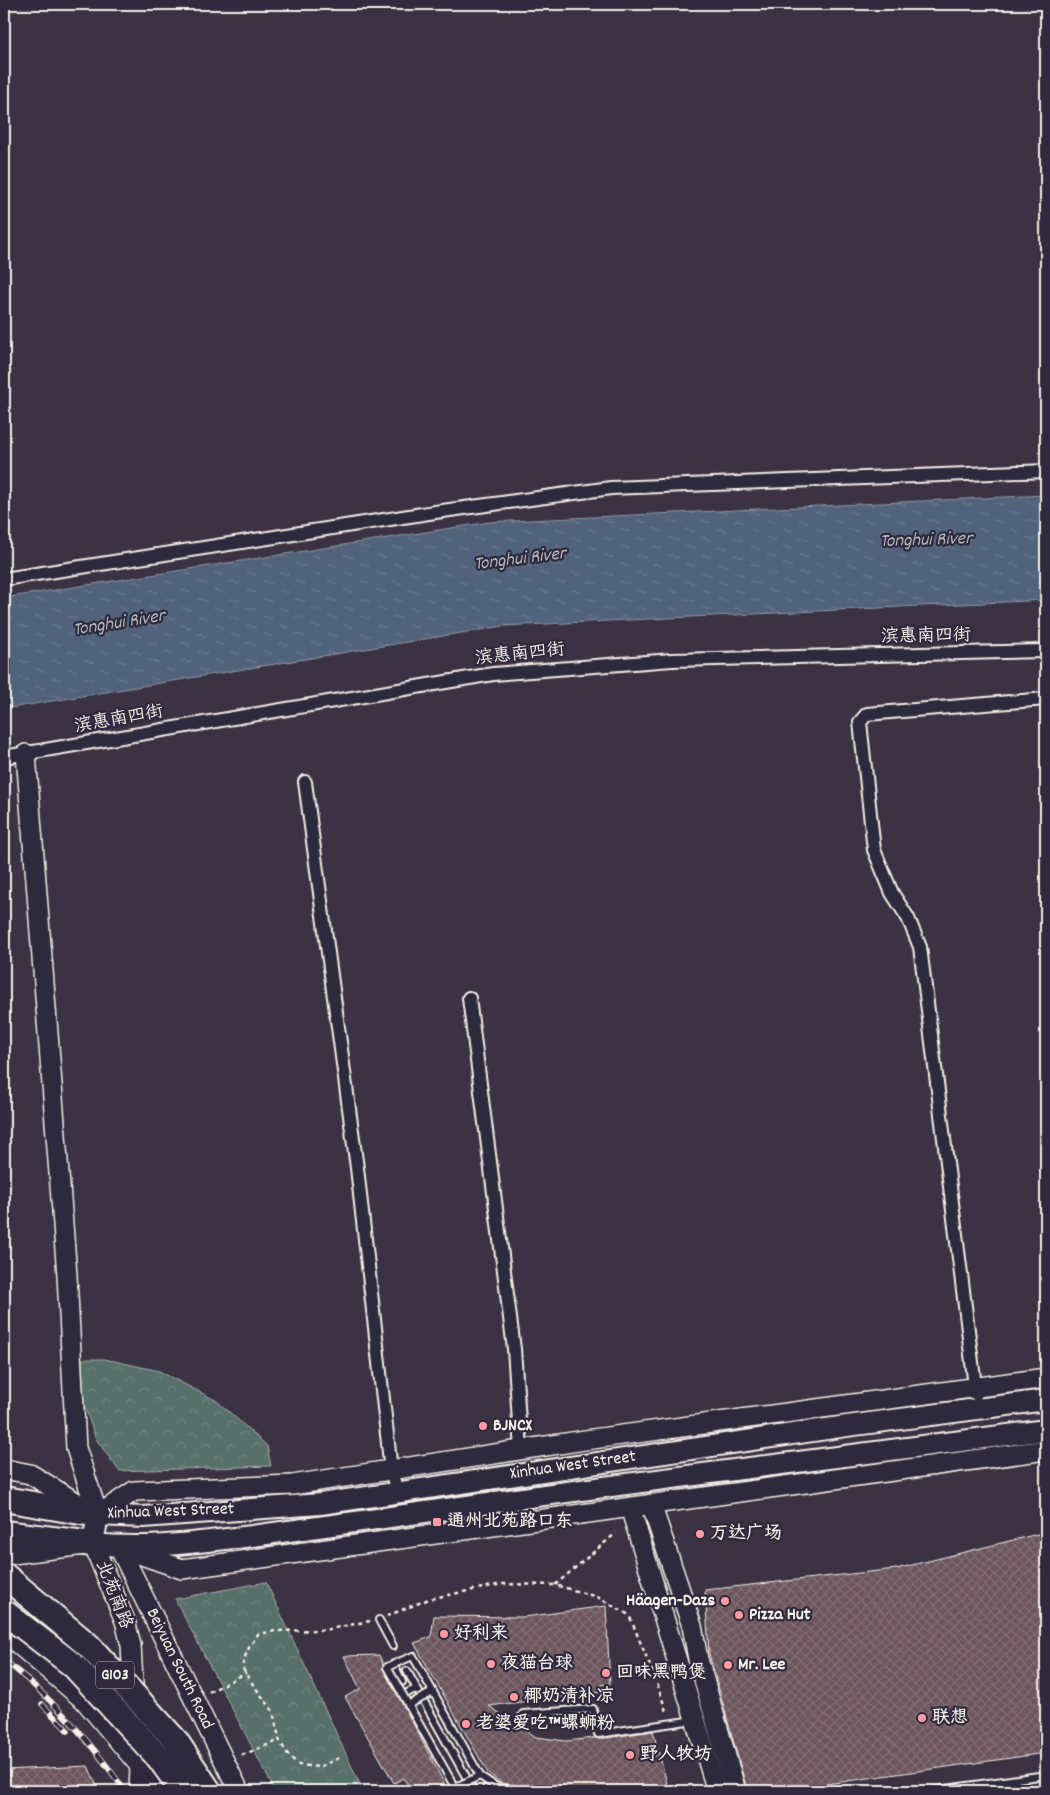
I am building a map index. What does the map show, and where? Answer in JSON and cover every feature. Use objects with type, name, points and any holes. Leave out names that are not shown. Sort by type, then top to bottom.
[{"type":"highway","points":[[4,1499],[98,1515]]},
{"type":"highway","points":[[4,1533],[93,1544]]},
{"type":"highway","name":"G103","points":[[4,1575],[89,1646],[176,1741],[209,1791]]},
{"type":"highway","name":"G103","points":[[4,1612],[74,1666],[159,1758],[182,1791]]},
{"type":"main road","name":"Xinhua West Street","points":[[98,1515],[143,1517],[320,1504],[847,1426],[1046,1400]]},
{"type":"main road","name":"Xinhua West Street","points":[[93,1544],[119,1547],[175,1545],[1046,1430]]},
{"type":"main road","points":[[93,1544],[98,1515]]},
{"type":"main road","points":[[98,1515],[119,1547]]},
{"type":"street","points":[[4,579],[435,512],[611,488],[1046,471]]},
{"type":"street","name":"滨惠南四街","points":[[4,757],[493,674],[672,660],[1046,651]]},
{"type":"street","points":[[978,1409],[920,947],[908,918],[892,893],[874,850],[860,722],[868,714],[1046,699]]},
{"type":"street","points":[[26,754],[67,1275],[76,1448],[98,1515]]},
{"type":"street","points":[[305,782],[357,1168],[390,1470],[397,1492]]},
{"type":"street","points":[[469,998],[514,1349],[521,1450]]},
{"type":"street","points":[[98,1515],[134,1491],[292,1485],[521,1450],[1046,1378]]},
{"type":"street","points":[[119,1547],[182,1569],[1046,1450]]},
{"type":"street","points":[[4,1469],[30,1474],[98,1515]]},
{"type":"street","points":[[651,1504],[692,1626],[698,1659],[736,1791]]},
{"type":"street","points":[[630,1507],[717,1791]]},
{"type":"street","points":[[4,1554],[93,1544]]},
{"type":"street","name":"北苑南路","points":[[93,1544],[125,1621],[131,1645],[131,1668],[140,1766],[139,1791]]},
{"type":"street","name":"Beiyuan South Road","points":[[119,1547],[239,1791]]},
{"type":"street","points":[[4,1632],[85,1701],[140,1766],[158,1791]]},
{"type":"lane","points":[[379,1620],[393,1646]]},
{"type":"lane","points":[[480,1776],[455,1789],[387,1667],[413,1656],[480,1776],[498,1790],[520,1791]]},
{"type":"lane","points":[[394,1664],[402,1682]]},
{"type":"lane","points":[[407,1671],[474,1791]]},
{"type":"lane","points":[[408,1693],[416,1688]]},
{"type":"lane","points":[[408,1705],[433,1692]]},
{"type":"lane","points":[[520,1720],[523,1714],[593,1709],[598,1734],[695,1719]]},
{"type":"lane","points":[[932,1791],[961,1789],[1046,1775]]},
{"type":"path","points":[[555,1585],[616,1533]]},
{"type":"path","points":[[339,1758],[319,1767],[299,1765],[289,1756],[280,1740],[273,1711],[242,1667],[247,1651],[258,1634],[275,1631],[324,1630],[379,1620],[429,1599],[502,1584],[555,1585],[597,1597],[629,1615],[656,1680],[669,1723]]},
{"type":"path","points":[[208,1693],[246,1674]]},
{"type":"path","points":[[242,1755],[280,1740]]},
{"type":"green space","points":[[82,1359],[105,1359],[159,1371],[217,1401],[267,1446],[271,1466],[119,1471],[96,1439],[83,1402]]},
{"type":"green space","points":[[266,1582],[363,1791],[275,1791],[175,1599]]},
{"type":"water","name":"Tonghui River","points":[[1046,495],[1046,600],[503,626],[4,709],[4,598],[490,522]]},
{"type":"building","points":[[1046,1532],[1046,1753],[791,1789],[746,1786],[709,1654],[705,1590],[896,1569]]},
{"type":"building","points":[[606,1606],[610,1684],[601,1685],[602,1692],[489,1706],[536,1737],[566,1741],[599,1739],[653,1731],[669,1791],[525,1791],[521,1786],[501,1783],[488,1773],[414,1643],[431,1637],[434,1616],[524,1617]]},
{"type":"building","points":[[379,1655],[383,1669],[448,1791],[411,1791],[404,1778],[394,1783],[345,1697],[360,1689],[344,1656]]},
{"type":"building","points":[[88,1766],[99,1791],[4,1791],[4,1770]]},
{"type":"railway","points":[[4,1660],[38,1689],[69,1721],[125,1791]]},
{"type":"railway","points":[[42,1704],[68,1731]]},
{"type":"place","name":"BJNCX","points":[[483,1426]]},
{"type":"place","name":"通州北苑路口东","points":[[437,1522]]},
{"type":"place","name":"万达广场","points":[[700,1534]]},
{"type":"place","name":"Häagen-Dazs","points":[[725,1601]]},
{"type":"place","name":"Pizza Hut","points":[[739,1615]]},
{"type":"place","name":"好利来","points":[[444,1634]]},
{"type":"place","name":"夜猫台球","points":[[491,1664]]},
{"type":"place","name":"Mr. Lee","points":[[728,1665]]},
{"type":"place","name":"回味黑鸭煲","points":[[606,1673]]},
{"type":"place","name":"椰奶清补凉","points":[[514,1697]]},
{"type":"place","name":"联想","points":[[922,1718]]},
{"type":"place","name":"老婆爱吃™螺蛳粉","points":[[466,1724]]},
{"type":"place","name":"野人牧坊","points":[[630,1755]]}]
